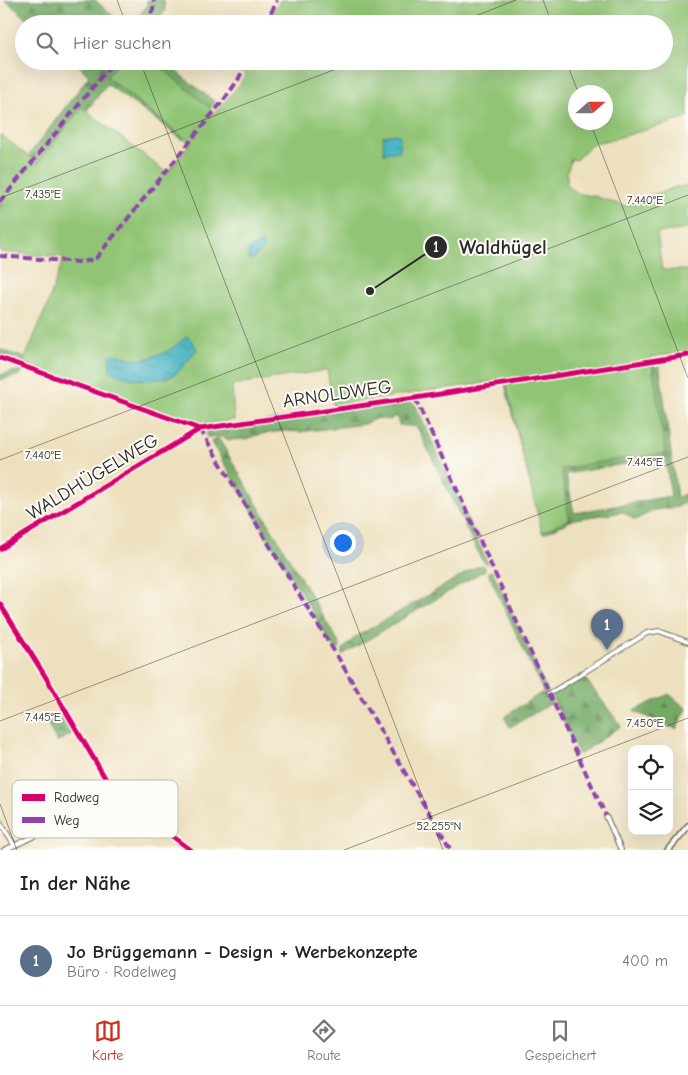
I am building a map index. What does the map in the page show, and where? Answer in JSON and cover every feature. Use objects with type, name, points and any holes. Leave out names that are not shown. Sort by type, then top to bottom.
[{"type":"street","name":"ARNOLDWEG","points":[[0,358],[200,429],[415,398],[688,355]]},
{"type":"street","name":"WALDHÜGELWEG","points":[[0,549],[200,429]]},
{"type":"street","points":[[0,604],[106,780]]},
{"type":"street","points":[[549,694],[647,633],[659,631],[688,642]]},
{"type":"street","points":[[606,816],[622,850]]},
{"type":"street","points":[[0,822],[14,845]]},
{"type":"street","points":[[668,850],[688,826]]},
{"type":"street","points":[[4,850],[30,838]]},
{"type":"street","points":[[176,838],[192,850]]},
{"type":"green space","points":[[5,0],[95,0],[112,15],[22,15]]},
{"type":"green space","points":[[147,0],[164,0],[165,11],[162,15],[139,15],[147,6]]},
{"type":"green space","points":[[280,0],[688,0],[688,118],[593,143],[576,160],[571,159],[567,173],[567,186],[580,194],[594,196],[624,206],[675,187],[688,186],[688,229],[657,233],[662,270],[688,270],[688,351],[651,357],[665,453],[561,469],[569,519],[542,532],[505,380],[333,405],[327,370],[232,385],[234,420],[196,425],[23,363],[48,303],[64,257],[0,252],[0,209],[2,206],[0,204],[0,134],[38,164],[82,107],[167,173],[190,143],[107,77],[112,70],[164,70],[211,109],[214,114],[241,83],[247,70],[673,70],[673,15],[272,15]]},
{"type":"green space","points":[[83,70],[174,70],[215,102],[183,140],[107,84],[0,226],[0,193],[89,76]]},
{"type":"green space","points":[[0,349],[43,366],[41,370],[0,355]]},
{"type":"green space","points":[[659,362],[677,498],[688,492],[688,501],[678,507],[654,510],[635,520],[623,512],[575,519],[543,534],[505,385],[511,384],[566,506],[560,463],[652,363]],"holes":[[[665,457],[671,496],[574,513],[566,474]]]},
{"type":"green space","points":[[20,370],[23,372],[20,375],[0,380],[0,375]]},
{"type":"green space","points":[[411,402],[416,406],[488,564],[480,557],[417,427],[399,425],[396,415],[390,420],[377,418],[364,424],[300,432],[285,431],[261,434],[246,439],[230,440],[221,437],[207,437],[207,430],[212,429],[376,405]]},
{"type":"green space","points":[[219,439],[340,645],[337,651],[211,442]]},
{"type":"green space","points":[[482,565],[485,567],[485,570],[342,655],[343,649],[354,638]]},
{"type":"green space","points":[[492,571],[547,691],[543,691],[489,575],[488,572]]},
{"type":"green space","points":[[582,674],[621,726],[579,755],[552,693]]},
{"type":"green space","points":[[541,693],[548,693],[552,703],[510,727],[504,717]]},
{"type":"green space","points":[[669,694],[687,709],[676,729],[633,711]]},
{"type":"green space","points":[[62,711],[75,732],[57,742],[46,721]]},
{"type":"water","points":[[398,134],[400,136],[400,151],[384,153],[383,136]]},
{"type":"water","points":[[262,242],[264,247],[262,250],[252,260],[249,259],[249,250]]},
{"type":"water","points":[[187,336],[197,349],[174,375],[168,378],[151,380],[132,379],[123,377],[110,370],[110,355],[117,354],[137,360],[148,358],[168,351]]},
{"type":"marked path","points":[[150,15],[153,10],[154,0]]},
{"type":"marked path","points":[[270,15],[277,0]]},
{"type":"marked path","points":[[0,202],[107,70]]},
{"type":"marked path","points":[[0,256],[80,262],[96,258],[226,97],[243,70]]},
{"type":"marked path","points":[[415,398],[606,816]]},
{"type":"marked path","points":[[200,429],[339,659],[451,850]]},
{"type":"cycle path","points":[[0,358],[200,429],[415,398],[688,355]]},
{"type":"cycle path","points":[[0,549],[200,429]]},
{"type":"cycle path","points":[[0,604],[106,780]]},
{"type":"cycle path","points":[[175,838],[191,850]]},
{"type":"place","name":"Waldhügel","points":[[370,291]]},
{"type":"place","name":"Jo Brüggemann - Design + Werbekonzepte","points":[[607,650]]}]
